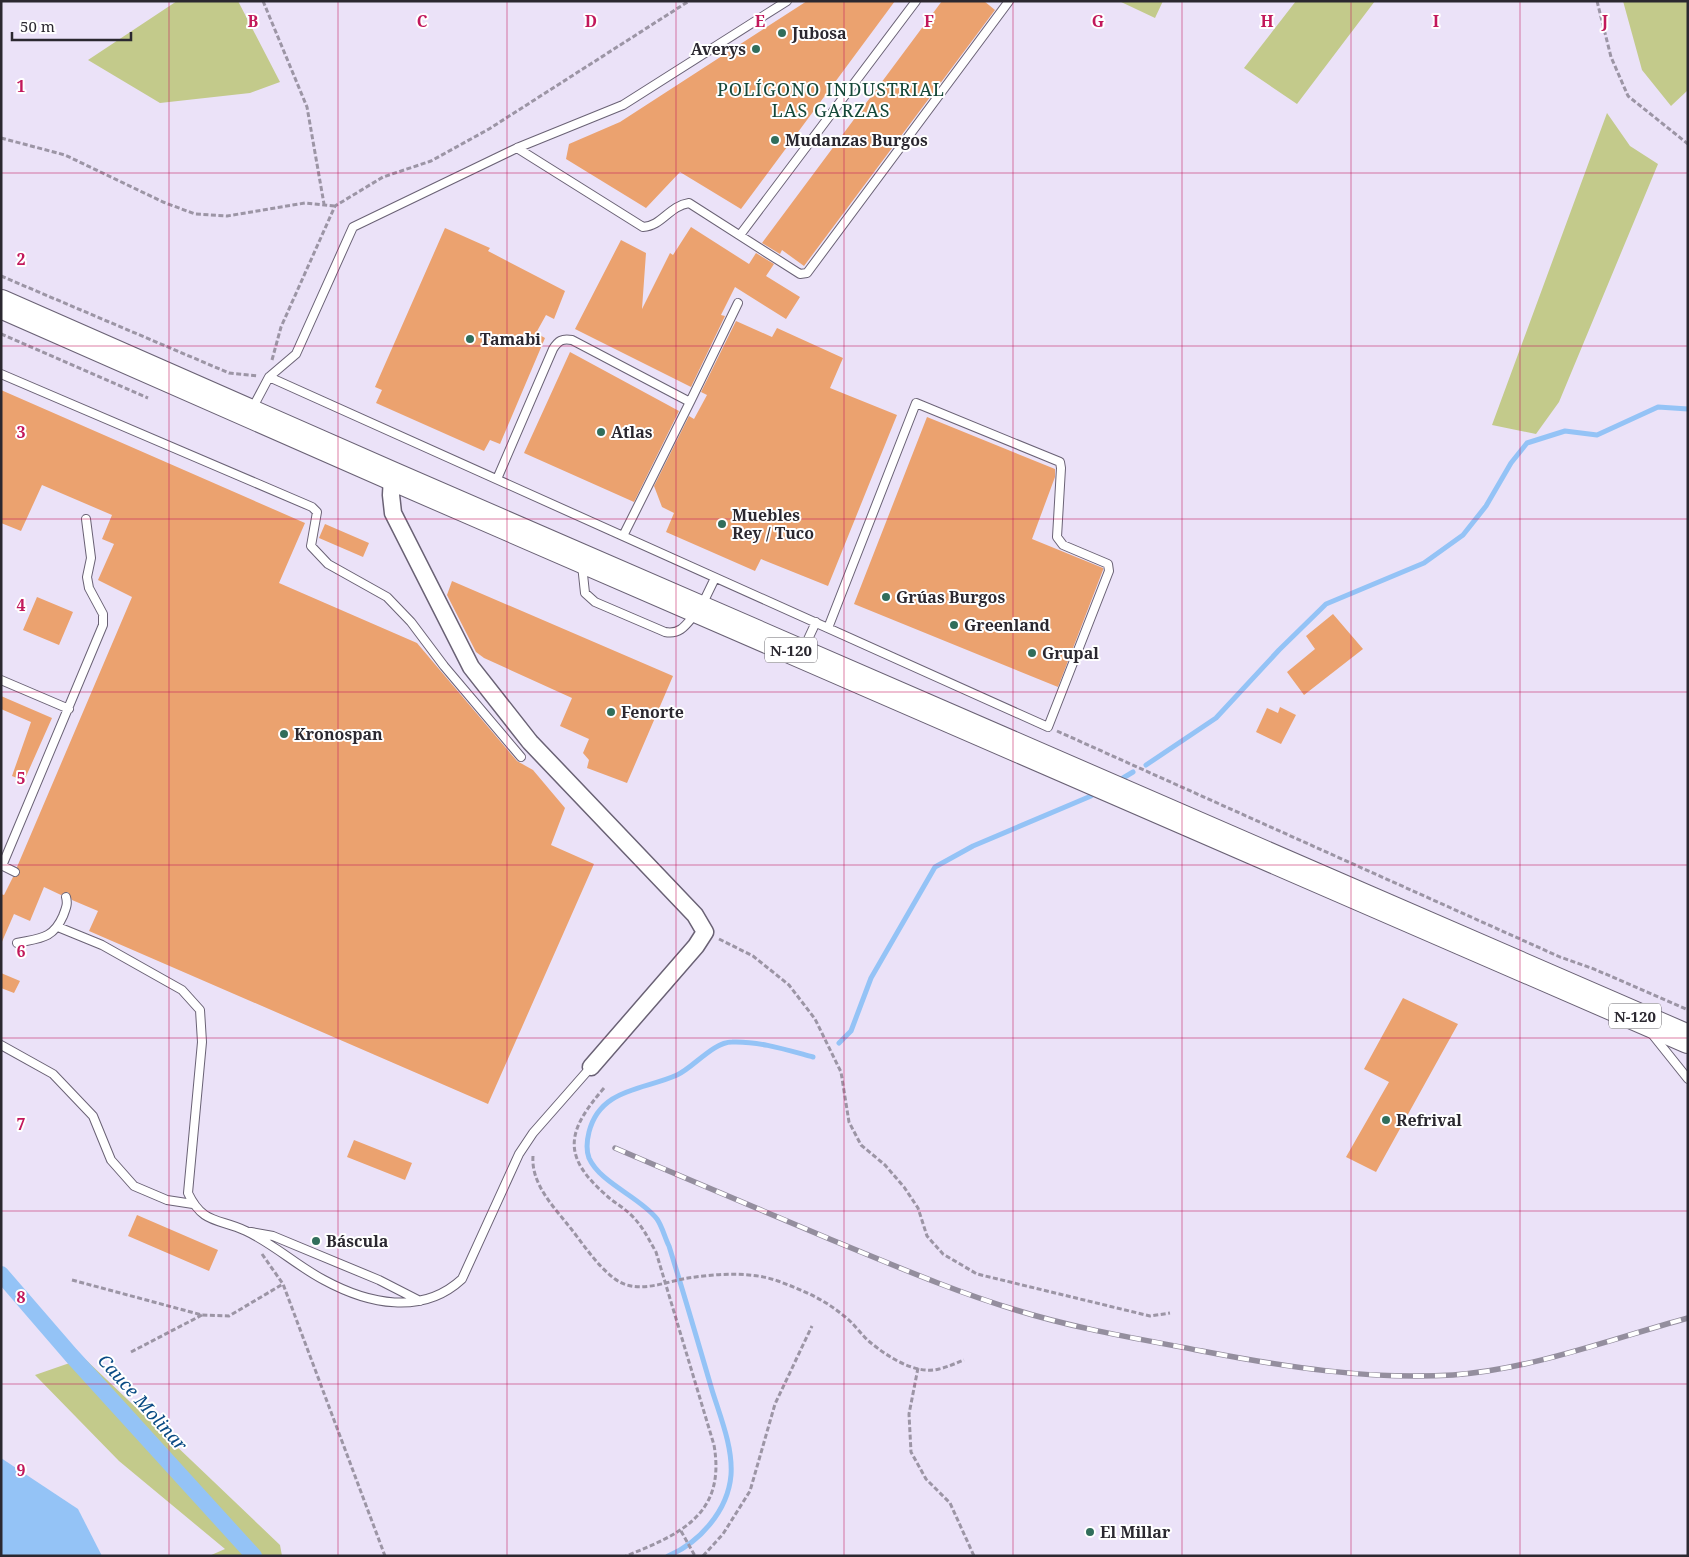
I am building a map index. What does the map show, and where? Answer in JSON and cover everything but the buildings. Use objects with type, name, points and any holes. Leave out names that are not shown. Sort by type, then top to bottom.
[{"type":"highway","name":"N-120","points":[[1,304],[392,476],[1688,1039]]},
{"type":"street","points":[[392,476],[390,495],[393,513],[471,668],[530,742],[695,914],[705,932],[696,946],[591,1068]]},
{"type":"lane","points":[[250,413],[269,377],[296,354],[353,226],[517,148],[623,106],[786,1]]},
{"type":"lane","points":[[740,235],[916,1]]},
{"type":"lane","points":[[517,148],[643,227],[653,226],[674,207],[688,203],[800,274],[807,273],[1007,2]]},
{"type":"lane","points":[[622,536],[738,303]]},
{"type":"lane","points":[[497,479],[553,349],[558,342],[566,338],[690,402]]},
{"type":"lane","points":[[1,374],[312,507],[317,512],[312,546],[328,564],[387,597],[411,622],[444,666],[521,756]]},
{"type":"lane","points":[[269,377],[1048,727],[1109,571],[1108,564],[1063,545],[1058,537],[1060,462],[916,403],[828,628]]},
{"type":"lane","points":[[15,872],[2,865],[103,625],[103,614],[89,588],[87,576],[91,558],[86,518]]},
{"type":"lane","points":[[700,610],[715,578]]},
{"type":"lane","points":[[801,654],[816,622]]},
{"type":"lane","points":[[1,680],[69,709]]},
{"type":"lane","points":[[17,943],[52,934],[58,927],[68,903],[66,897]]},
{"type":"lane","points":[[58,927],[102,945],[182,990],[200,1010],[202,1042],[188,1194],[196,1210],[214,1220],[246,1231],[273,1236],[379,1280],[420,1301]]},
{"type":"lane","points":[[1640,1018],[1688,1079]]},
{"type":"lane","points":[[1,1045],[53,1074],[93,1116],[111,1160],[134,1186],[166,1200],[193,1204]]},
{"type":"lane","points":[[246,1231],[323,1280],[352,1293],[375,1300],[429,1300],[449,1291],[462,1279],[519,1154],[533,1132],[591,1068]]},
{"type":"path","points":[[263,1],[307,107],[324,204]]},
{"type":"path","points":[[1,276],[229,374],[269,377],[281,327],[335,206],[383,177],[431,161],[489,129],[689,1]]},
{"type":"path","points":[[1597,1],[1611,57],[1628,96],[1688,144]]},
{"type":"path","points":[[1,138],[66,155],[163,202],[195,214],[227,216],[295,204],[335,206]]},
{"type":"path","points":[[1,334],[148,398]]},
{"type":"path","points":[[1048,727],[1542,949],[1688,1010]]},
{"type":"path","points":[[705,932],[753,956],[789,985],[815,1018],[841,1072],[849,1122],[861,1145],[885,1165],[904,1187],[918,1208],[926,1236],[943,1254],[977,1274],[1020,1286],[1150,1316],[1170,1313]]},
{"type":"path","points":[[604,1088],[586,1109],[576,1128],[574,1148],[585,1174],[643,1229],[656,1252],[714,1445],[717,1462],[716,1478],[710,1496],[700,1514],[681,1531],[666,1540],[636,1554],[626,1556]]},
{"type":"path","points":[[533,1132],[532,1163],[537,1181],[549,1202],[602,1266],[623,1283],[640,1287],[665,1284],[687,1278],[738,1274],[770,1279],[814,1295],[845,1316],[871,1343],[902,1362],[918,1368],[938,1370],[964,1360]]},
{"type":"path","points":[[246,1231],[282,1284],[385,1556]]},
{"type":"path","points":[[72,1280],[202,1315],[229,1316],[282,1284]]},
{"type":"path","points":[[131,1352],[202,1315]]},
{"type":"path","points":[[703,1556],[723,1534],[750,1491],[775,1404],[812,1326]]},
{"type":"path","points":[[918,1368],[909,1414],[911,1452],[926,1479],[950,1503],[974,1556]]},
{"type":"path","points":[[681,1531],[694,1554]]},
{"type":"green space","points":[[177,1],[238,1],[280,82],[250,93],[160,103],[88,60]]},
{"type":"green space","points":[[1119,1],[1163,1],[1155,18]]},
{"type":"green space","points":[[1296,1],[1375,1],[1297,104],[1244,68]]},
{"type":"green space","points":[[1623,1],[1688,1],[1688,90],[1671,106],[1642,70]]},
{"type":"green space","points":[[1607,113],[1630,146],[1658,164],[1559,402],[1536,434],[1492,425]]},
{"type":"green space","points":[[84,1358],[280,1545],[282,1556],[209,1556],[225,1549],[119,1461],[35,1375]]},
{"type":"water","points":[[1,1458],[78,1509],[102,1556],[1,1556]]},
{"type":"waterway","points":[[1146,765],[1216,718],[1279,650],[1326,604],[1424,563],[1463,535],[1486,506],[1511,463],[1527,443],[1565,431],[1597,435],[1658,407],[1688,409]]},
{"type":"waterway","points":[[1123,778],[1133,772]]},
{"type":"waterway","points":[[839,1043],[851,1031],[871,978],[935,867],[973,846],[1091,796]]},
{"type":"waterway","points":[[668,1556],[691,1543],[718,1513],[729,1488],[731,1475],[728,1443],[669,1246],[660,1225],[650,1211],[594,1167],[587,1152],[589,1132],[595,1118],[603,1107],[613,1099],[638,1088],[677,1075],[710,1051],[725,1043],[763,1044],[813,1057]]},
{"type":"waterway","name":"Cauce Molinar","points":[[1,1274],[71,1355],[254,1556]]},
{"type":"railway","points":[[615,1148],[878,1259],[993,1303],[1085,1328],[1264,1362],[1327,1371],[1390,1376],[1453,1375],[1483,1372],[1542,1360],[1688,1318]]},
{"type":"place","name":"Jubosa","points":[[782,33]]},
{"type":"place","name":"Averys","points":[[756,49]]},
{"type":"place","name":"Mudanzas Burgos","points":[[775,140]]},
{"type":"place","name":"Tamabi","points":[[470,339]]},
{"type":"place","name":"Atlas","points":[[601,432]]},
{"type":"place","name":"Muebles Rey / Tuco","points":[[722,524]]},
{"type":"place","name":"Grúas Burgos","points":[[886,597]]},
{"type":"place","name":"Greenland","points":[[954,625]]},
{"type":"place","name":"Grupal","points":[[1032,653]]},
{"type":"place","name":"Fenorte","points":[[611,712]]},
{"type":"place","name":"Kronospan","points":[[284,734]]},
{"type":"place","name":"Refrival","points":[[1386,1120]]},
{"type":"place","name":"Báscula","points":[[316,1241]]},
{"type":"place","name":"El Millar","points":[[1090,1532]]},
{"type":"district","name":"POLÍGONO INDUSTRIAL LAS GARZAS","points":[[831,99]]}]
